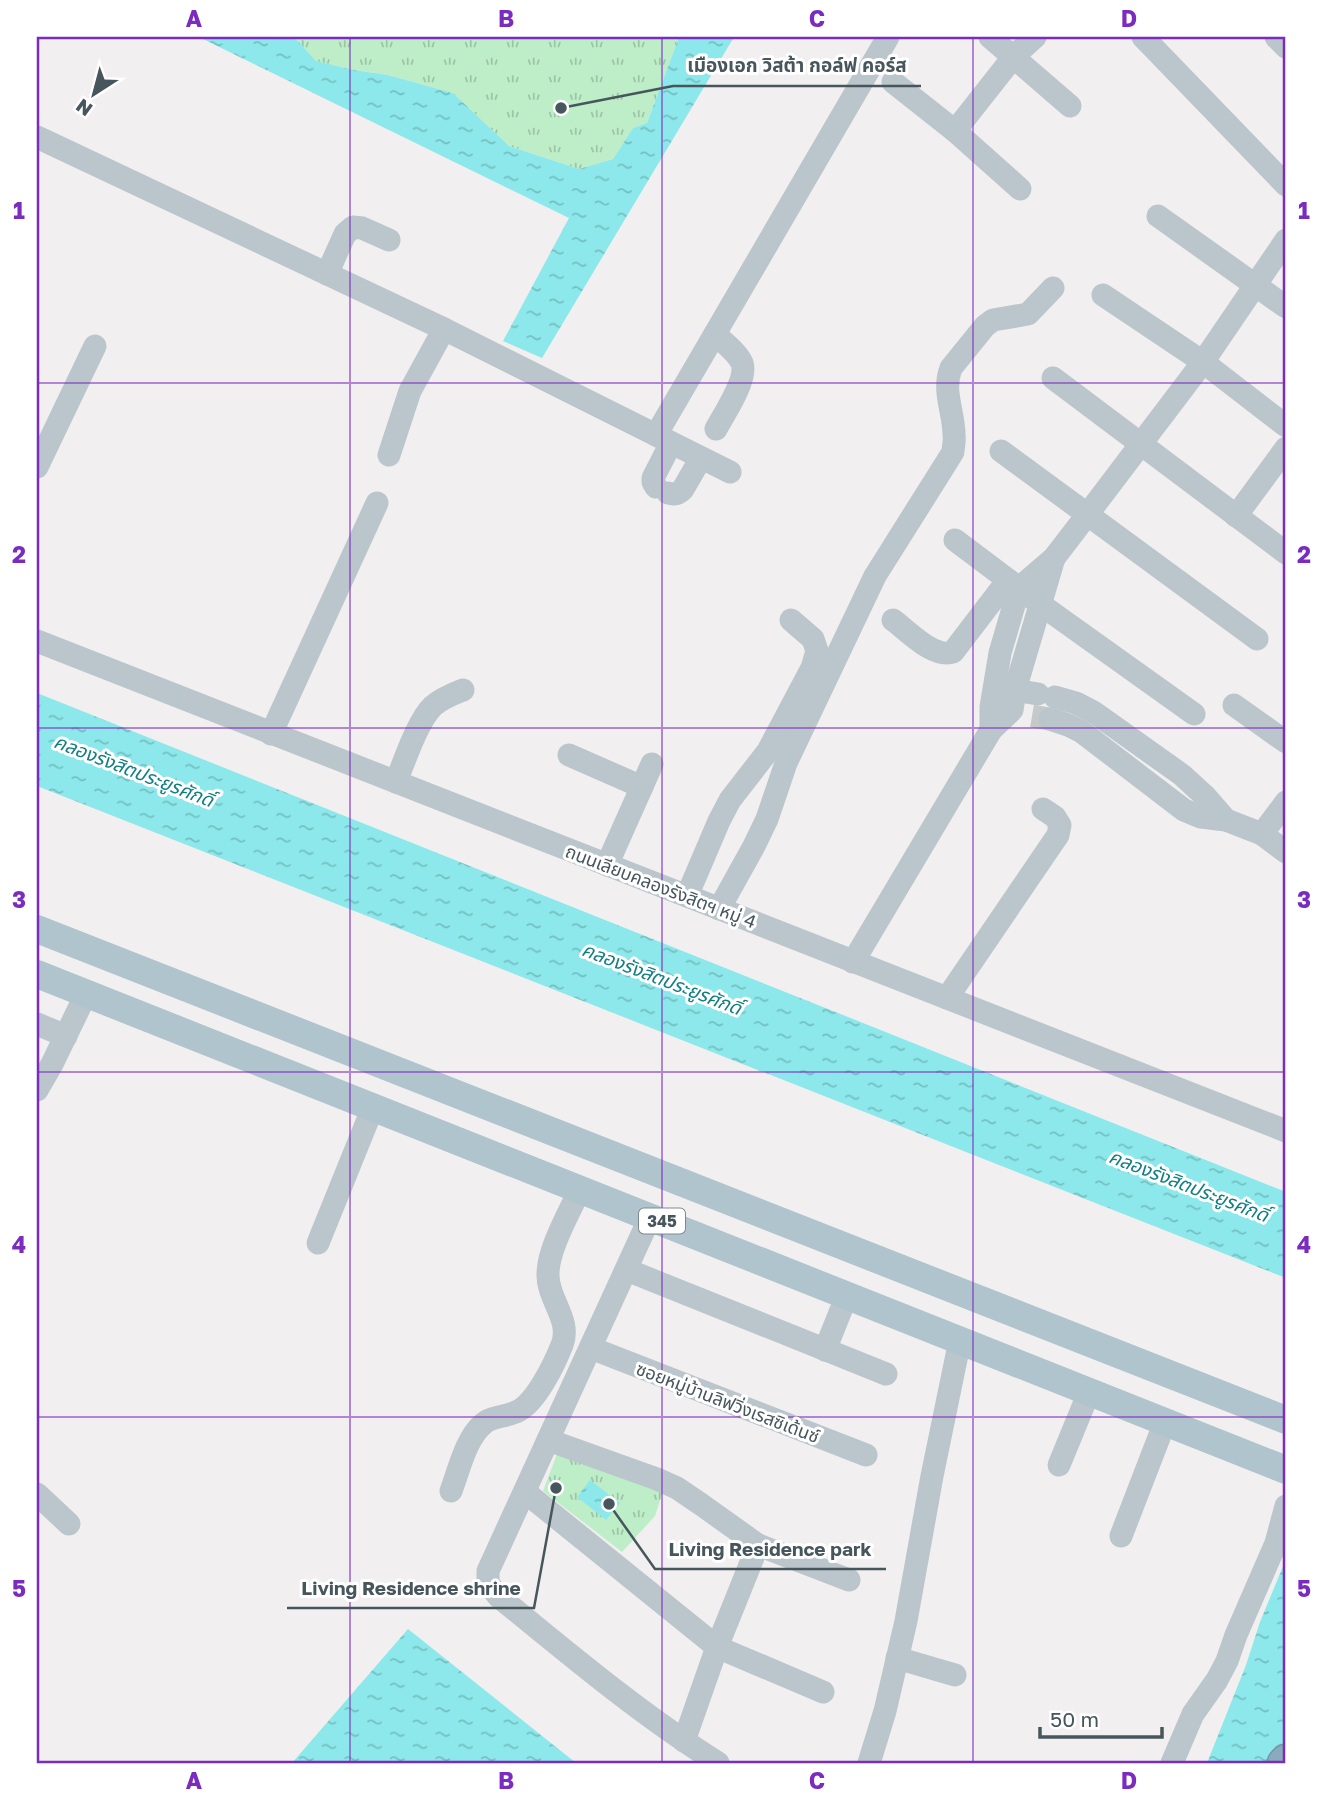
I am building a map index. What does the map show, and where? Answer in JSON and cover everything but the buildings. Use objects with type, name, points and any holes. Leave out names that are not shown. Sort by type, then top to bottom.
[{"type":"main road","name":"345","points":[[37,929],[1286,1420]]},
{"type":"main road","name":"345","points":[[37,974],[1286,1470]]},
{"type":"main road","points":[[685,1231],[703,1190]]},
{"type":"street","points":[[701,458],[679,493],[662,490],[653,482],[663,439],[715,334],[888,37]]},
{"type":"street","points":[[990,37],[1070,106]]},
{"type":"street","points":[[955,131],[1014,56],[1035,37]]},
{"type":"street","points":[[1143,37],[1286,185]]},
{"type":"street","points":[[1276,37],[1286,47]]},
{"type":"street","points":[[893,82],[955,131],[1020,189]]},
{"type":"street","points":[[37,138],[444,329],[730,472]]},
{"type":"street","points":[[1158,216],[1286,307]]},
{"type":"street","points":[[327,274],[345,234],[354,227],[389,240]]},
{"type":"street","points":[[893,620],[935,652],[945,655],[953,652],[1013,584],[1054,558],[1203,362],[1286,240]]},
{"type":"street","points":[[719,909],[767,819],[786,763],[875,576],[953,452],[955,436],[947,387],[950,368],[985,326],[993,320],[1028,314],[1053,288]]},
{"type":"street","points":[[1104,295],[1203,362],[1286,426]]},
{"type":"street","points":[[390,455],[410,391],[444,329]]},
{"type":"street","points":[[715,334],[742,363],[743,373],[716,429]]},
{"type":"street","points":[[37,467],[94,346]]},
{"type":"street","points":[[1054,378],[1286,553]]},
{"type":"street","points":[[1236,516],[1286,449]]},
{"type":"street","points":[[1001,451],[1257,639]]},
{"type":"street","points":[[271,734],[377,503]]},
{"type":"street","points":[[955,540],[1194,715]]},
{"type":"street","points":[[853,962],[991,730],[1024,702],[1040,604],[1054,558]]},
{"type":"street","points":[[1013,584],[1000,653],[1024,702],[1082,732],[1184,810],[1201,817],[1226,820],[1262,834],[1286,852]]},
{"type":"street","points":[[687,896],[730,800],[768,751],[812,668],[817,651],[813,639],[791,620]]},
{"type":"street","name":"ถนนเลียบคลองรังสิตฯ หมู่ 4","points":[[37,641],[1286,1132]]},
{"type":"street","points":[[396,782],[420,725],[431,708],[463,690]]},
{"type":"street","points":[[1234,705],[1286,742]]},
{"type":"street","points":[[569,755],[642,787]]},
{"type":"street","points":[[607,865],[652,764]]},
{"type":"street","points":[[1262,834],[1286,802]]},
{"type":"street","points":[[947,998],[1059,835],[1060,825],[1055,817],[1042,809]]},
{"type":"street","points":[[37,1090],[44,1061],[66,1036],[86,994]]},
{"type":"street","points":[[37,1024],[66,1036]]},
{"type":"street","points":[[318,1242],[373,1107]]},
{"type":"street","points":[[451,1491],[473,1434],[485,1421],[516,1412],[528,1404],[538,1393],[563,1343],[565,1329],[549,1292],[547,1277],[549,1260],[580,1189]]},
{"type":"street","points":[[650,1217],[488,1571],[488,1583],[498,1596],[620,1694],[718,1763]]},
{"type":"street","points":[[627,1270],[886,1374]]},
{"type":"street","points":[[825,1350],[847,1295]]},
{"type":"street","points":[[869,1763],[885,1711],[906,1621],[960,1340]]},
{"type":"street","name":"ซอยหมู่บ้านลิฟวิ่งเรสซิเด้นซ์","points":[[591,1348],[866,1455]]},
{"type":"street","points":[[1059,1465],[1089,1392]]},
{"type":"street","points":[[1121,1536],[1165,1422]]},
{"type":"street","points":[[548,1440],[677,1488],[758,1545],[849,1580]]},
{"type":"street","points":[[524,1492],[718,1647],[823,1692]]},
{"type":"street","points":[[37,1494],[69,1524]]},
{"type":"street","points":[[1172,1763],[1193,1714],[1227,1661],[1276,1543],[1286,1506]]},
{"type":"street","points":[[684,1741],[758,1545]]},
{"type":"street","points":[[897,1658],[955,1675]]},
{"type":"green space","points":[[292,37],[679,37],[647,123],[633,128],[613,159],[579,169],[509,146],[453,93],[388,75],[316,61]]},
{"type":"green space","points":[[557,1454],[663,1491],[655,1516],[622,1552],[543,1491]]},
{"type":"water","points":[[199,37],[292,37],[316,61],[388,75],[453,93],[509,146],[579,169],[613,159],[633,128],[647,123],[679,37],[734,37],[542,358],[503,341],[569,218]]},
{"type":"water","name":"คลองรังสิตประยูรศักดิ์","points":[[37,693],[1286,1192],[1286,1278],[37,786]]},
{"type":"water","points":[[590,1480],[620,1503],[606,1520],[577,1497]]},
{"type":"water","points":[[1286,1559],[1286,1763],[1207,1763],[1260,1622]]},
{"type":"water","points":[[408,1629],[576,1763],[292,1763]]},
{"type":"tunnel","points":[[1032,716],[1050,719]]},
{"type":"place","name":"เมืองเอก วิสต้า กอล์ฟ คอร์ส","points":[[561,108]]},
{"type":"place","name":"Living Residence shrine","points":[[556,1488]]},
{"type":"place","name":"Living Residence park","points":[[609,1504]]}]
